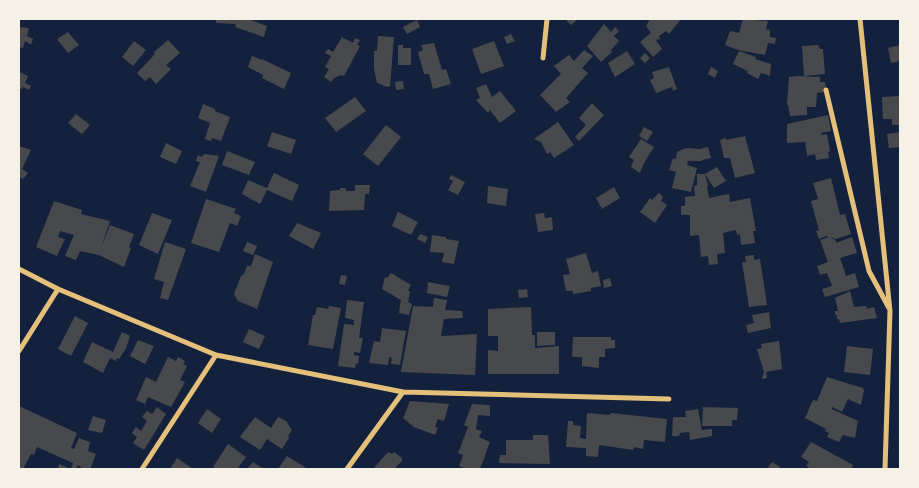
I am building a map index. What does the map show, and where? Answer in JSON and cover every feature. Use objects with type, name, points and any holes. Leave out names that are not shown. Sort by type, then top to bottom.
[{"type":"street","points":[[543,58],[547,19]]},
{"type":"street","points":[[860,19],[890,311],[885,469]]},
{"type":"street","points":[[826,90],[869,271],[890,311]]},
{"type":"street","points":[[19,269],[58,289],[216,355],[402,392],[669,399]]},
{"type":"street","points":[[19,350],[58,289]]},
{"type":"street","points":[[142,469],[216,355]]},
{"type":"street","points":[[347,469],[402,392]]},
{"type":"building","points":[[216,19],[248,19],[267,26],[264,37],[235,27],[236,24],[216,23]]},
{"type":"building","points":[[565,19],[578,19],[571,25]]},
{"type":"building","points":[[650,19],[681,19],[669,34],[666,31],[659,36],[660,39],[656,40],[662,49],[653,57],[640,42],[651,33],[646,26]]},
{"type":"building","points":[[743,19],[768,21],[766,29],[770,30],[770,37],[776,38],[775,44],[768,43],[765,55],[738,50],[725,45],[730,31],[739,33]]},
{"type":"building","points":[[417,20],[420,27],[407,34],[403,27]]},
{"type":"building","points":[[604,24],[611,32],[615,27],[619,31],[614,36],[619,41],[611,50],[612,52],[601,62],[587,46]]},
{"type":"building","points":[[19,27],[29,28],[27,36],[33,39],[31,45],[25,41],[23,48],[19,47]]},
{"type":"building","points":[[68,32],[79,45],[68,53],[57,39]]},
{"type":"building","points":[[511,34],[515,41],[507,44],[504,37]]},
{"type":"building","points":[[378,36],[394,37],[390,87],[377,83],[374,69],[374,51],[377,51]]},
{"type":"building","points":[[342,37],[353,43],[355,38],[360,40],[357,45],[360,46],[344,76],[341,75],[334,78],[331,82],[324,77],[329,69],[325,67],[331,56],[325,53],[328,49],[333,52]]},
{"type":"building","points":[[168,40],[180,53],[166,65],[171,69],[156,84],[150,77],[145,81],[137,73],[155,54],[154,52]]},
{"type":"building","points":[[134,41],[146,50],[133,66],[122,57]]},
{"type":"building","points":[[494,41],[504,66],[481,74],[472,49]]},
{"type":"building","points":[[434,43],[442,70],[446,69],[451,84],[433,89],[429,74],[424,74],[418,52],[423,50],[421,45]]},
{"type":"building","points":[[398,45],[403,45],[403,48],[411,48],[411,65],[398,65]]},
{"type":"building","points":[[818,45],[820,49],[823,49],[825,74],[804,76],[802,46]]},
{"type":"building","points":[[900,45],[900,61],[891,63],[888,48]]},
{"type":"building","points":[[584,50],[593,56],[582,68],[588,73],[566,98],[570,102],[556,112],[540,95],[561,74],[554,66],[569,55],[574,61]]},
{"type":"building","points":[[627,51],[635,64],[615,77],[608,63]]},
{"type":"building","points":[[739,51],[771,64],[770,76],[761,73],[758,79],[747,73],[748,71],[733,64]]},
{"type":"building","points":[[645,53],[650,58],[645,63],[640,58]]},
{"type":"building","points":[[252,56],[291,73],[284,89],[262,78],[263,75],[248,67]]},
{"type":"building","points":[[669,67],[677,89],[673,91],[672,87],[656,93],[650,80],[654,78],[652,72]]},
{"type":"building","points":[[711,67],[718,71],[715,78],[708,74]]},
{"type":"building","points":[[19,72],[28,76],[25,83],[31,86],[29,90],[23,87],[22,89],[19,88]]},
{"type":"building","points":[[789,77],[820,77],[820,82],[825,82],[826,92],[817,93],[816,107],[807,107],[807,115],[790,116],[787,105]]},
{"type":"building","points":[[403,81],[404,89],[396,90],[395,82]]},
{"type":"building","points":[[486,84],[492,97],[500,91],[516,111],[500,123],[490,110],[488,113],[476,100],[480,98],[476,88]]},
{"type":"building","points":[[900,96],[900,125],[892,125],[892,119],[883,119],[882,97]]},
{"type":"building","points":[[355,97],[366,111],[336,132],[325,118]]},
{"type":"building","points":[[592,103],[604,115],[579,141],[575,137],[586,125],[579,118]]},
{"type":"building","points":[[203,104],[230,117],[221,141],[212,138],[211,141],[205,139],[210,123],[198,118]]},
{"type":"building","points":[[76,114],[90,125],[82,134],[68,123]]},
{"type":"building","points":[[828,115],[831,131],[821,133],[821,135],[827,134],[830,151],[828,152],[829,158],[816,160],[815,154],[807,156],[805,142],[787,143],[787,124]]},
{"type":"building","points":[[558,122],[574,145],[554,158],[550,152],[547,154],[541,142],[534,139]]},
{"type":"building","points":[[386,125],[401,137],[378,166],[363,154]]},
{"type":"building","points":[[644,127],[653,132],[647,141],[639,136]]},
{"type":"building","points":[[272,132],[296,140],[291,154],[267,146]]},
{"type":"building","points":[[900,132],[900,147],[889,148],[887,134]]},
{"type":"building","points":[[745,136],[755,173],[735,178],[730,158],[724,158],[720,140]]},
{"type":"building","points":[[641,139],[654,147],[640,173],[631,167],[634,160],[629,157]]},
{"type":"building","points":[[166,143],[182,151],[176,164],[160,157]]},
{"type":"building","points":[[19,146],[31,150],[22,169],[28,173],[23,179],[19,177]]},
{"type":"building","points":[[708,147],[711,158],[702,161],[686,161],[688,162],[687,165],[697,168],[691,192],[672,188],[676,172],[669,170],[673,158],[676,159],[677,152],[686,148],[699,149]]},
{"type":"building","points":[[227,151],[255,162],[249,175],[222,165]]},
{"type":"building","points":[[204,154],[219,156],[206,192],[190,186],[200,162],[196,161],[198,155],[202,157]]},
{"type":"building","points":[[717,167],[726,181],[714,188],[705,174]]},
{"type":"building","points":[[274,173],[299,185],[292,201],[267,190],[260,204],[242,194],[248,180],[267,188]]},
{"type":"building","points":[[697,174],[705,174],[709,198],[729,194],[730,202],[750,198],[756,231],[753,231],[755,243],[741,245],[740,234],[737,235],[736,230],[723,233],[725,253],[717,254],[718,264],[709,265],[708,256],[701,257],[699,235],[690,236],[690,215],[681,215],[681,206],[685,206],[685,197],[695,196],[694,186],[697,185]]},
{"type":"building","points":[[451,175],[465,182],[458,195],[448,190],[453,181],[449,179]]},
{"type":"building","points":[[831,178],[840,215],[845,214],[851,234],[836,239],[826,236],[819,239],[816,231],[819,230],[811,201],[818,199],[813,183]]},
{"type":"building","points":[[355,185],[370,185],[369,194],[365,194],[364,210],[329,211],[330,191],[346,188],[346,191],[355,191]]},
{"type":"building","points":[[488,186],[508,189],[506,206],[487,203]]},
{"type":"building","points":[[614,187],[620,198],[602,209],[596,198]]},
{"type":"building","points":[[659,193],[663,197],[661,201],[667,205],[655,223],[640,212],[650,198],[652,200]]},
{"type":"building","points":[[206,199],[236,209],[234,213],[241,216],[237,226],[230,223],[219,252],[191,243]]},
{"type":"building","points":[[54,201],[82,210],[81,214],[110,221],[101,248],[110,225],[134,234],[124,267],[99,255],[80,251],[76,260],[65,256],[74,235],[60,231],[58,237],[65,239],[57,256],[36,247]]},
{"type":"building","points":[[398,212],[418,222],[411,235],[392,226]]},
{"type":"building","points":[[152,213],[172,220],[158,254],[139,245]]},
{"type":"building","points":[[544,213],[545,218],[552,217],[553,230],[538,232],[535,214]]},
{"type":"building","points":[[297,223],[321,233],[313,249],[289,236]]},
{"type":"building","points":[[420,234],[428,237],[425,243],[417,239]]},
{"type":"building","points":[[432,235],[459,241],[454,264],[442,262],[444,253],[430,252]]},
{"type":"building","points":[[829,237],[836,240],[836,243],[852,237],[857,253],[840,258],[846,276],[855,273],[859,287],[825,297],[822,289],[832,286],[827,273],[820,275],[817,266],[828,262],[820,240]]},
{"type":"building","points":[[165,242],[186,249],[168,300],[160,298],[164,282],[154,279]]},
{"type":"building","points":[[247,242],[257,246],[253,255],[243,251]]},
{"type":"building","points":[[586,253],[592,273],[598,271],[601,286],[591,288],[591,291],[573,294],[573,291],[566,291],[563,275],[570,274],[566,259]]},
{"type":"building","points":[[255,254],[273,262],[257,309],[238,301],[234,294],[241,276],[244,274],[247,266],[251,266]]},
{"type":"building","points":[[754,255],[754,260],[760,259],[767,305],[749,307],[742,262],[746,262],[745,256]]},
{"type":"building","points":[[391,273],[411,285],[408,290],[410,292],[408,302],[412,304],[409,315],[399,313],[401,300],[382,289],[385,277],[387,278]]},
{"type":"building","points":[[341,275],[347,276],[345,285],[339,284]]},
{"type":"building","points":[[610,278],[612,286],[604,288],[603,280]]},
{"type":"building","points":[[428,282],[450,286],[447,297],[427,293]]},
{"type":"building","points":[[527,289],[528,297],[519,298],[518,290]]},
{"type":"building","points":[[850,291],[854,307],[866,306],[867,309],[874,307],[877,318],[840,323],[837,315],[835,315],[835,311],[838,311],[835,298]]},
{"type":"building","points":[[434,298],[447,300],[445,310],[462,311],[463,318],[444,319],[441,336],[477,334],[475,375],[401,372],[413,306],[433,307]]},
{"type":"building","points":[[347,300],[364,302],[359,338],[363,338],[360,353],[354,352],[354,355],[359,356],[358,364],[356,363],[355,368],[338,366],[344,324],[354,325],[354,320],[345,318]]},
{"type":"building","points":[[329,306],[341,308],[333,349],[308,345],[313,315],[315,315],[317,307],[328,309]]},
{"type":"building","points":[[531,307],[532,335],[535,335],[535,348],[559,346],[559,374],[488,374],[488,350],[498,351],[498,336],[488,336],[488,309]]},
{"type":"building","points":[[769,312],[771,328],[748,333],[746,325],[754,323],[752,315]]},
{"type":"building","points":[[75,316],[88,323],[71,356],[58,349]]},
{"type":"building","points":[[382,328],[406,331],[400,365],[391,364],[392,358],[389,357],[388,365],[369,363],[374,341],[380,342]]},
{"type":"building","points":[[249,329],[265,336],[259,349],[243,342]]},
{"type":"building","points":[[122,332],[130,336],[126,348],[116,361],[110,358],[103,373],[83,362],[92,342],[113,352]]},
{"type":"building","points":[[537,332],[555,332],[555,345],[537,346]]},
{"type":"building","points":[[573,337],[611,337],[611,340],[615,340],[615,348],[605,349],[605,357],[599,357],[599,368],[582,366],[582,357],[572,357]]},
{"type":"building","points":[[138,340],[154,346],[145,364],[130,356]]},
{"type":"building","points":[[779,341],[782,369],[766,372],[767,378],[762,379],[764,372],[757,349],[762,348],[761,344]]},
{"type":"building","points":[[847,346],[873,349],[870,375],[844,372]]},
{"type":"building","points":[[168,357],[176,361],[178,357],[185,361],[183,364],[187,366],[180,380],[185,382],[171,407],[148,397],[145,404],[136,400],[146,377],[156,382]]},
{"type":"building","points":[[827,377],[863,388],[861,405],[848,399],[842,412],[832,407],[832,409],[858,421],[855,438],[843,435],[839,442],[827,437],[829,433],[825,431],[826,429],[805,418],[813,400],[817,401]]},
{"type":"building","points":[[410,401],[449,404],[444,421],[438,419],[435,427],[438,428],[435,435],[414,427],[403,418]]},
{"type":"building","points":[[472,404],[490,405],[490,416],[478,415],[476,429],[482,431],[479,437],[490,442],[480,469],[467,469],[459,466],[463,455],[458,453],[468,427],[464,425]]},
{"type":"building","points":[[19,406],[77,433],[71,448],[74,449],[79,438],[90,442],[88,451],[96,454],[90,469],[80,469],[81,467],[78,465],[76,469],[71,469],[73,463],[37,447],[34,455],[31,454],[23,469],[19,469]]},
{"type":"building","points":[[157,407],[166,414],[144,450],[133,443],[137,437],[132,433],[136,427],[141,431],[147,421],[142,417],[147,411],[152,414]]},
{"type":"building","points":[[703,407],[738,408],[737,420],[732,420],[732,426],[702,426]]},
{"type":"building","points":[[207,409],[221,419],[212,433],[198,423]]},
{"type":"building","points":[[698,409],[702,430],[712,429],[712,436],[690,440],[689,432],[680,433],[679,436],[672,436],[673,417],[686,417],[685,411]]},
{"type":"building","points":[[587,413],[610,415],[611,413],[667,419],[665,442],[644,440],[643,449],[634,447],[633,450],[599,445],[598,457],[586,456],[586,448],[566,447],[568,421],[573,421],[573,425],[581,426],[580,438],[586,439]]},
{"type":"building","points":[[93,416],[106,420],[102,433],[88,430]]},
{"type":"building","points":[[255,417],[271,428],[278,417],[286,421],[292,430],[282,449],[267,439],[260,450],[240,437]]},
{"type":"building","points":[[533,435],[548,435],[550,464],[499,463],[500,455],[506,455],[506,440],[533,440]]},
{"type":"building","points":[[811,442],[853,465],[851,469],[811,469],[806,466],[809,462],[801,457]]},
{"type":"building","points":[[228,444],[246,457],[238,468],[240,469],[217,469],[213,467]]},
{"type":"building","points":[[388,452],[392,454],[394,452],[402,458],[402,461],[394,469],[373,469]]},
{"type":"building","points":[[287,456],[308,469],[278,469]]},
{"type":"building","points":[[177,458],[193,469],[170,469]]},
{"type":"building","points":[[253,462],[259,466],[264,469],[247,469]]},
{"type":"building","points":[[772,462],[780,467],[779,469],[767,469]]},
{"type":"building","points":[[59,464],[71,469],[58,469]]}]
